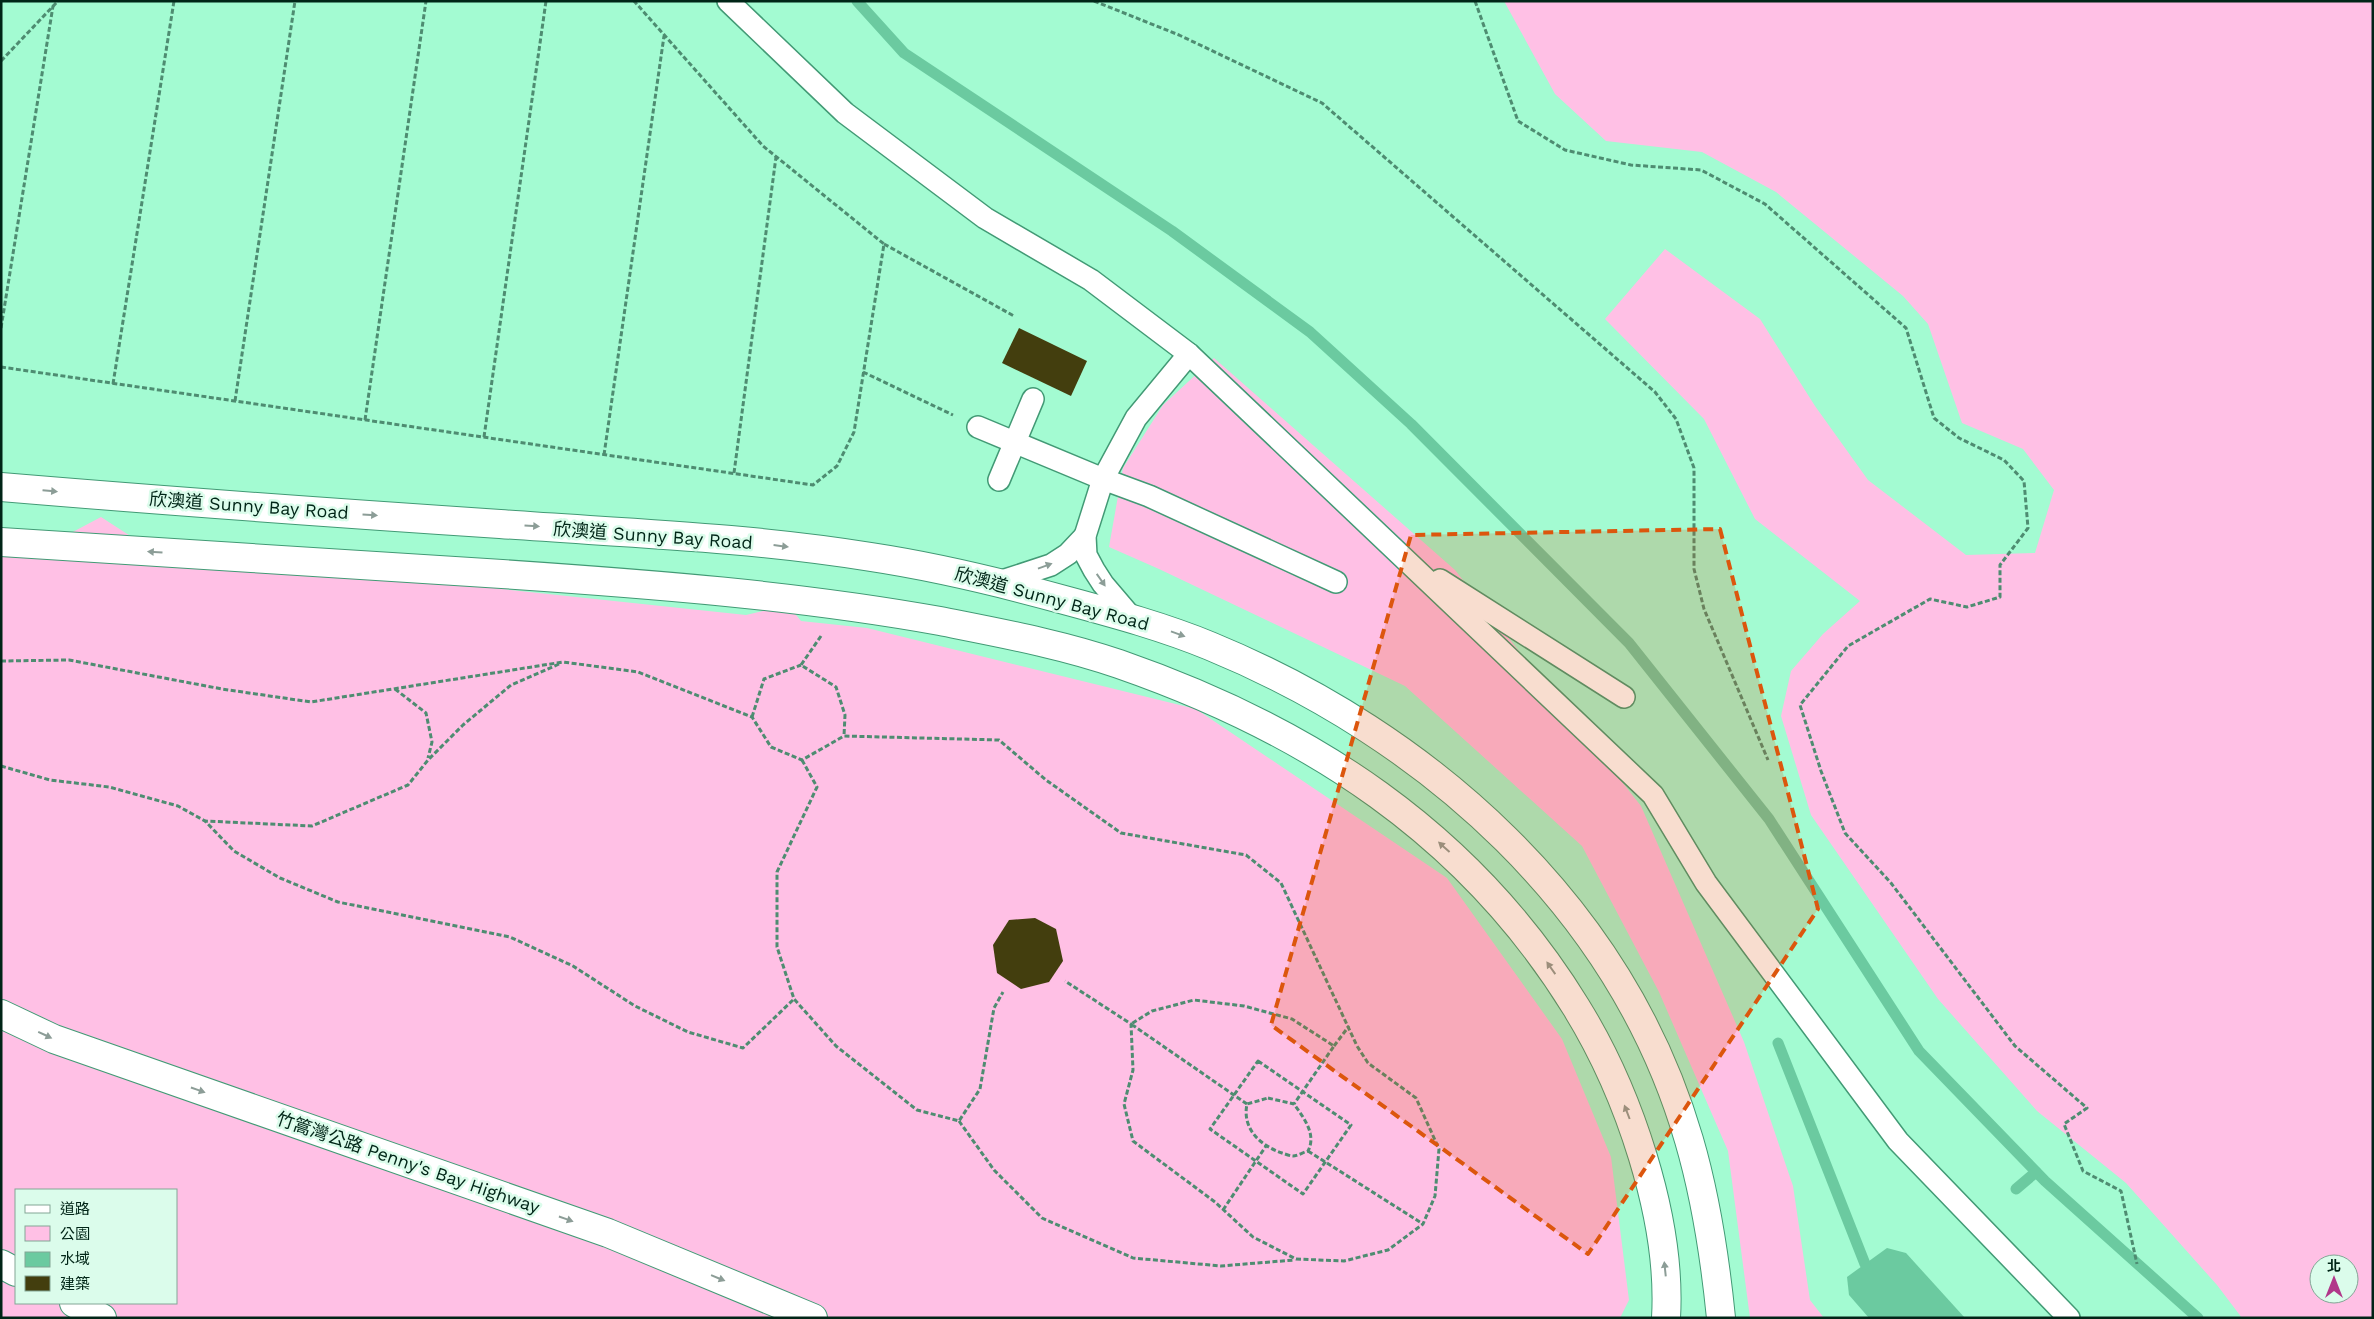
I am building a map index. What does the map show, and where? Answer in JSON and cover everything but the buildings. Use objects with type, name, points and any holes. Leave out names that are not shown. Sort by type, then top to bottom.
[{"type":"main road","name":"欣澳道 Sunny Bay Road","points":[[1,487],[209,504],[736,541],[867,556],[999,582],[1132,618],[1208,645],[1271,674],[1366,725],[1421,764],[1473,806],[1520,851],[1564,901],[1604,956],[1628,997],[1666,1074],[1688,1136],[1704,1196],[1716,1262],[1722,1318]]},
{"type":"main road","points":[[1,542],[604,581],[738,592],[842,604],[981,629],[1055,646],[1115,663],[1180,687],[1247,716],[1299,743],[1341,768],[1423,827],[1469,870],[1531,940],[1586,1022],[1610,1069],[1640,1148],[1653,1199],[1665,1271],[1666,1318]]},
{"type":"main road","name":"竹篙灣公路 Penny's Bay Highway","points":[[1,1014],[54,1039],[608,1233],[813,1318]]},
{"type":"main road","points":[[1,1264],[15,1271]]},
{"type":"main road","points":[[76,1304],[102,1318]]},
{"type":"lane","points":[[728,1],[845,113],[985,218],[1091,280],[1189,354],[1653,795],[1706,883],[1898,1141],[2068,1318]]},
{"type":"lane","points":[[999,582],[1051,565],[1068,554],[1084,536],[1103,479],[1136,418],[1189,354]]},
{"type":"lane","points":[[1000,480],[1033,399]]},
{"type":"lane","points":[[978,427],[1149,496],[1336,582]]},
{"type":"lane","points":[[1084,536],[1086,555],[1094,570],[1132,618]]},
{"type":"lane","points":[[1400,554],[1624,697]]},
{"type":"path","points":[[1,61],[58,1]]},
{"type":"path","points":[[113,384],[174,1]]},
{"type":"path","points":[[235,401],[295,1]]},
{"type":"path","points":[[365,420],[426,1]]},
{"type":"path","points":[[484,437],[546,1]]},
{"type":"path","points":[[634,1],[763,146],[884,244],[1014,316]]},
{"type":"path","points":[[1094,1],[1179,35],[1322,103],[1655,392],[1676,419],[1694,468],[1694,569],[1704,610],[1768,760]]},
{"type":"path","points":[[1475,1],[1518,121],[1565,150],[1631,164],[1701,170],[1765,204],[1906,328],[1934,418],[1959,438],[2004,460],[2024,481],[2028,528],[2000,565],[2000,597],[1967,607],[1930,599],[1848,646],[1800,705],[1821,772],[1845,833],[1891,883],[2015,1046],[2087,1108],[2064,1124],[2083,1171],[2121,1191],[2137,1264]]},
{"type":"path","points":[[1,328],[53,6]]},
{"type":"path","points":[[604,455],[664,35]]},
{"type":"path","points":[[734,473],[776,156]]},
{"type":"path","points":[[1,367],[813,485],[837,466],[854,432],[884,244]]},
{"type":"path","points":[[863,372],[978,427]]},
{"type":"path","points":[[752,718],[764,679],[801,665],[842,604]]},
{"type":"path","points":[[1,661],[69,660],[222,689],[311,702],[563,662],[638,672],[752,718],[771,747],[802,760],[817,788],[777,872],[777,947],[794,999],[836,1046],[917,1110],[959,1121],[994,1170],[1042,1218],[1133,1258],[1221,1266],[1296,1259],[1344,1261],[1388,1250],[1423,1224],[1435,1196],[1439,1149],[1416,1098],[1368,1063],[1357,1046],[1281,883],[1246,855],[1121,834],[1046,780],[999,740],[844,736],[802,760]]},
{"type":"path","points":[[205,821],[312,826],[408,785],[428,760],[463,726],[511,685],[563,662]]},
{"type":"path","points":[[801,665],[836,687],[845,715],[844,736]]},
{"type":"path","points":[[394,689],[426,713],[432,742],[428,760]]},
{"type":"path","points":[[1,766],[50,780],[109,788],[178,806],[205,821],[234,851],[280,878],[338,902],[510,937],[574,966],[635,1006],[688,1032],[742,1048],[794,999]]},
{"type":"path","points":[[1065,981],[1247,1104],[1268,1098],[1294,1104],[1308,1124],[1311,1145],[1308,1151],[1292,1156],[1266,1146],[1250,1130],[1245,1115],[1247,1104]]},
{"type":"path","points":[[959,1121],[980,1089],[994,1008],[1003,992]]},
{"type":"path","points":[[1131,1024],[1152,1011],[1194,1000],[1244,1006],[1292,1019],[1334,1046]]},
{"type":"path","points":[[1131,1024],[1132,1070],[1124,1104],[1132,1141],[1223,1210],[1253,1237],[1296,1259]]},
{"type":"path","points":[[1294,1104],[1349,1026]]},
{"type":"path","points":[[1258,1061],[1303,1092],[1351,1125],[1303,1194],[1210,1129],[1258,1061]]},
{"type":"path","points":[[1223,1210],[1266,1146]]},
{"type":"path","points":[[1308,1151],[1423,1224]]},
{"type":"highlighted area","points":[[1720,529],[1818,909],[1588,1254],[1271,1025],[1411,535]]},
{"type":"green space","points":[[1504,1],[2373,1],[2373,1318],[2242,1318],[2217,1285],[2126,1183],[2037,1111],[1938,999],[1811,815],[1781,716],[1791,671],[1823,634],[1860,601],[1755,519],[1704,419],[1605,319],[1665,249],[1760,319],[1815,406],[1868,480],[1966,555],[2035,553],[2054,490],[2023,449],[1962,423],[1928,324],[1903,296],[1776,192],[1702,152],[1606,141],[1555,94]]},
{"type":"green space","points":[[1214,358],[1455,570],[1641,806],[1744,1042],[1793,1186],[1810,1300],[1824,1318],[1750,1318],[1728,1151],[1659,992],[1582,846],[1405,686],[1109,547],[1123,468],[1163,405]]},
{"type":"green space","points":[[101,517],[155,552],[746,615],[788,605],[801,621],[867,628],[1196,709],[1447,878],[1562,1039],[1611,1157],[1629,1300],[1620,1318],[1,1318],[1,539],[52,543]]},
{"type":"water","points":[[1887,1248],[1906,1253],[1965,1318],[1869,1318],[1849,1295],[1847,1277]]},
{"type":"waterway","points":[[857,1],[904,53],[1172,231],[1310,332],[1411,424],[1629,643],[1769,819],[1919,1051],[2045,1181],[2198,1318]]},
{"type":"waterway","points":[[1778,1043],[1865,1264]]},
{"type":"waterway","points":[[2016,1189],[2036,1172]]}]
